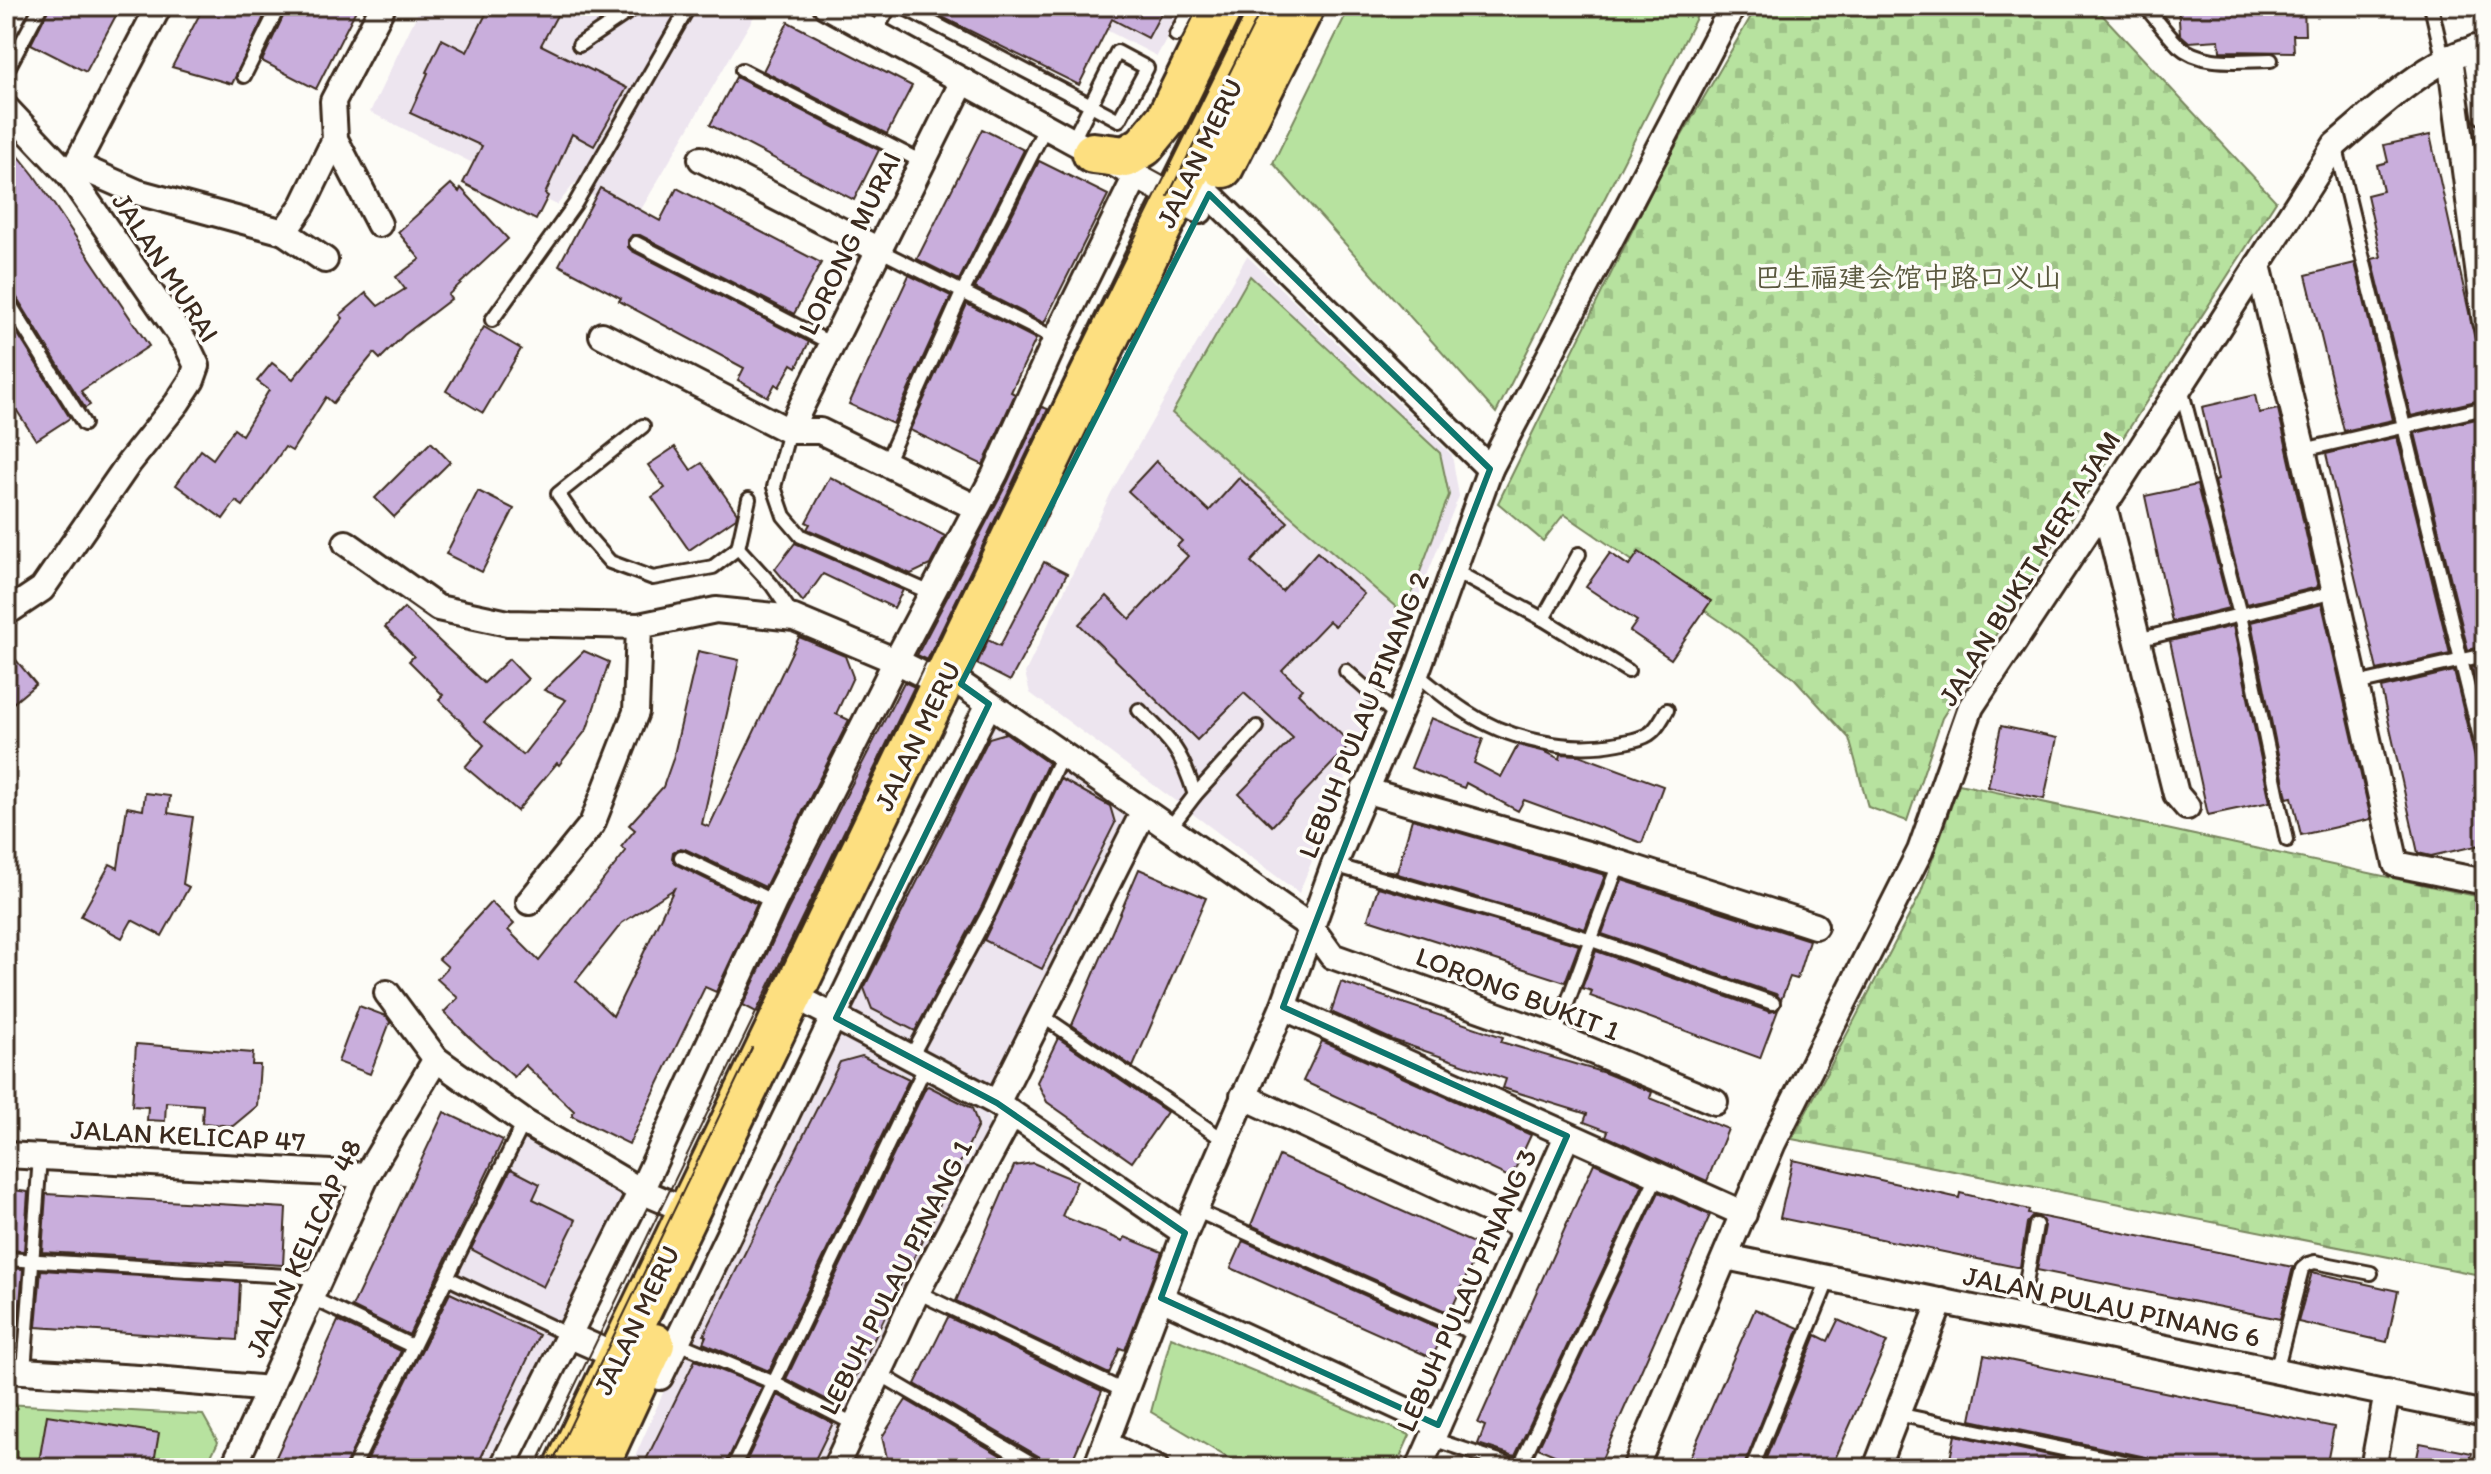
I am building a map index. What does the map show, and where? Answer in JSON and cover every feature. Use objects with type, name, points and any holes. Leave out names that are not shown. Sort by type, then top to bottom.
[{"type":"highway","points":[[1083,146],[1126,157],[1156,135],[1167,118],[1183,53],[1222,6]]},
{"type":"highway","name":"JALAN MERU","points":[[1193,195],[1204,141],[1272,6]]},
{"type":"highway","name":"JALAN MERU","points":[[603,1459],[824,1011],[964,691],[1193,195],[1304,6]]},
{"type":"highway","points":[[1183,53],[1205,89],[1210,114],[1204,141]]},
{"type":"highway","name":"JALAN MERU","points":[[565,1468],[688,1211],[964,691]]},
{"type":"street","points":[[159,6],[73,171],[284,232],[325,260]]},
{"type":"street","points":[[379,224],[335,139],[333,101],[383,6]]},
{"type":"street","points":[[826,6],[1136,176],[1193,195],[1490,469]]},
{"type":"street","name":"LEBUH PULAU PINANG 2","points":[[1096,1468],[1185,1233],[1283,1007],[1334,865],[1416,674],[1490,469],[1733,6]]},
{"type":"street","points":[[2480,48],[2485,113]]},
{"type":"street","name":"JALAN BUKIT MERTAJAM","points":[[1635,1468],[1773,1143],[1920,851],[1971,707],[2335,145],[2386,102],[2447,60],[2480,48]]},
{"type":"street","points":[[2447,60],[2485,322]]},
{"type":"street","name":"LORONG MURAI","points":[[789,431],[963,81]]},
{"type":"street","name":"JALAN MURAI","points":[[6,108],[73,171],[187,345],[197,366],[177,403],[129,463],[42,589],[6,613]]},
{"type":"street","points":[[284,232],[303,205],[335,139]]},
{"type":"street","points":[[701,159],[879,250]]},
{"type":"street","points":[[502,1468],[641,1191],[774,902],[975,507],[995,474],[1056,339],[1136,176]]},
{"type":"street","points":[[2258,265],[2396,864],[2485,882]]},
{"type":"street","points":[[602,335],[789,431],[820,431],[975,507]]},
{"type":"street","points":[[2104,506],[2176,794],[2187,807]]},
{"type":"street","name":"LORONG BUKIT 1","points":[[346,543],[438,608],[508,623],[639,626],[716,610],[794,618],[964,691],[1311,927],[1332,956],[1555,1036],[1715,1102]]},
{"type":"street","points":[[529,902],[592,824],[636,712],[639,626]]},
{"type":"street","points":[[1364,790],[1619,863],[1815,926]]},
{"type":"street","name":"LEBUH PULAU PINANG 1","points":[[843,1465],[854,1424],[1004,1108],[1041,1015],[1144,811]]},
{"type":"street","points":[[387,993],[436,1059],[524,1122],[641,1191],[688,1211]]},
{"type":"street","points":[[1283,1007],[1744,1214]]},
{"type":"street","points":[[603,1459],[634,1435],[824,1011],[1004,1108],[1185,1233]]},
{"type":"street","name":"JALAN KELICAP 48","points":[[233,1468],[367,1175],[436,1059]]},
{"type":"street","points":[[1243,1096],[1525,1227]]},
{"type":"street","name":"LEBUH PULAU PINANG 3","points":[[1419,1468],[1567,1136]]},
{"type":"street","name":"JALAN KELICAP 47","points":[[6,1155],[367,1175]]},
{"type":"street","name":"JALAN PULAU PINANG 6","points":[[1726,1257],[2485,1414]]},
{"type":"street","points":[[1161,1298],[1435,1432]]},
{"type":"street","points":[[1876,1468],[1941,1301]]},
{"type":"street","points":[[568,1335],[618,1357]]},
{"type":"street","points":[[15,1370],[270,1389]]},
{"type":"street","points":[[2373,1468],[2387,1393]]},
{"type":"street","points":[[1106,1444],[1156,1468]]},
{"type":"lane","points":[[6,72],[41,6]]},
{"type":"lane","points":[[244,76],[279,6]]},
{"type":"lane","points":[[579,45],[637,6]]},
{"type":"lane","points":[[492,320],[575,204],[689,6]]},
{"type":"lane","points":[[875,33],[890,6]]},
{"type":"lane","points":[[901,6],[1089,104],[1119,120],[1147,68],[1117,52],[1089,104],[1083,146]]},
{"type":"lane","points":[[1183,53],[1191,6]]},
{"type":"lane","points":[[2145,6],[2180,47],[2196,57],[2271,60]]},
{"type":"lane","points":[[2431,6],[2447,60]]},
{"type":"lane","points":[[742,70],[922,162]]},
{"type":"lane","points":[[886,463],[962,293],[1046,126]]},
{"type":"lane","points":[[2335,145],[2485,758]]},
{"type":"lane","points":[[636,243],[832,344]]},
{"type":"lane","points":[[879,250],[1056,339]]},
{"type":"lane","points":[[6,298],[84,424]]},
{"type":"lane","points":[[2180,386],[2240,615],[2287,840]]},
{"type":"lane","points":[[2303,450],[2485,408]]},
{"type":"lane","points":[[643,426],[558,494],[610,562],[653,578],[713,567],[738,548],[749,499]]},
{"type":"lane","points":[[789,431],[774,487],[784,516],[801,536],[931,593]]},
{"type":"lane","points":[[738,548],[772,585],[794,618]]},
{"type":"lane","points":[[1543,619],[1579,554]]},
{"type":"lane","points":[[1453,570],[1543,619],[1628,671]]},
{"type":"lane","points":[[2137,640],[2335,592]]},
{"type":"lane","points":[[2356,684],[2485,655]]},
{"type":"lane","points":[[1346,671],[1396,715]]},
{"type":"lane","points":[[1416,674],[1466,712],[1496,727],[1522,737],[1571,746],[1598,747],[1640,739],[1652,733],[1667,710]]},
{"type":"lane","points":[[1139,710],[1175,745],[1186,765],[1195,795]]},
{"type":"lane","points":[[1169,829],[1195,795],[1257,727]]},
{"type":"lane","points":[[733,1468],[918,1061],[1062,755]]},
{"type":"lane","points":[[681,857],[774,902]]},
{"type":"lane","points":[[1555,1036],[1619,863]]},
{"type":"lane","points":[[1334,865],[1589,939],[1773,1003]]},
{"type":"lane","points":[[1041,1015],[1224,1140]]},
{"type":"lane","points":[[353,1468],[524,1122]]},
{"type":"lane","points":[[15,1370],[40,1157]]},
{"type":"lane","points":[[1435,1432],[1520,1468],[1657,1176]]},
{"type":"lane","points":[[1195,1210],[1477,1335]]},
{"type":"lane","points":[[2020,1318],[2036,1225]]},
{"type":"lane","points":[[6,1259],[316,1288],[412,1346]]},
{"type":"lane","points":[[2276,1371],[2302,1269],[2315,1262],[2371,1273]]},
{"type":"lane","points":[[448,1278],[568,1335]]},
{"type":"lane","points":[[1752,1468],[1829,1278]]},
{"type":"lane","points":[[917,1292],[1126,1392]]},
{"type":"lane","points":[[676,1342],[772,1382],[854,1424]]},
{"type":"lane","points":[[878,1373],[1040,1468]]},
{"type":"lane","points":[[1897,1414],[2153,1468]]},
{"type":"lane","points":[[2482,1468],[2485,1455]]},
{"type":"highlighted area","points":[[1209,194],[1490,469],[1283,1007],[1567,1136],[1438,1425],[1161,1298],[1185,1233],[997,1103],[836,1018],[989,704],[961,684]]},
{"type":"shaded area","points":[[421,6],[746,6],[756,13],[632,225],[575,183],[557,205],[370,112]]},
{"type":"shaded area","points":[[1059,6],[1184,6],[1157,56]]},
{"type":"shaded area","points":[[1247,256],[1452,455],[1459,496],[1299,893],[1030,693],[1025,673],[1111,493]]},
{"type":"shaded area","points":[[992,714],[1134,815],[987,1109],[990,1135],[823,1468],[630,1468],[688,1336]]},
{"type":"shaded area","points":[[524,1134],[632,1196],[493,1468],[362,1468]]},
{"type":"green space","points":[[1350,6],[1702,6],[1496,413],[1273,163]]},
{"type":"green space","name":"巴生福建会馆中路口义山","points":[[1757,6],[2094,6],[2276,201],[1942,718],[1907,821],[1868,807],[1849,738],[1795,679],[1732,629],[1564,514],[1543,541],[1498,503],[1663,168]]},
{"type":"green space","points":[[1250,276],[1440,453],[1449,495],[1404,614],[1172,413]]},
{"type":"green space","points":[[1959,784],[2485,898],[2485,1276],[1792,1139],[1920,895]]},
{"type":"green space","points":[[1171,1337],[1410,1435],[1395,1468],[1245,1468],[1151,1412]]},
{"type":"green space","points":[[6,1404],[203,1415],[218,1442],[205,1468],[6,1468]]},
{"type":"building","points":[[50,6],[121,6],[86,72],[31,44]]},
{"type":"building","points":[[204,6],[269,6],[232,84],[172,67]]},
{"type":"building","points":[[288,6],[358,6],[316,89],[262,61]]},
{"type":"building","points":[[490,6],[562,6],[541,45],[627,88],[594,146],[572,134],[536,220],[463,183],[482,146],[410,113],[442,39],[467,52]]},
{"type":"building","points":[[920,6],[1165,6],[1148,38],[1112,19],[1079,85]]},
{"type":"building","points":[[2178,6],[2304,6],[2305,35],[2293,35],[2294,52],[2220,51],[2219,40],[2189,42],[2180,34]]},
{"type":"building","points":[[788,22],[912,86],[887,134],[763,71]]},
{"type":"building","points":[[736,77],[879,150],[854,200],[710,125]]},
{"type":"building","points":[[982,129],[1024,150],[959,280],[917,259]]},
{"type":"building","points":[[2430,135],[2485,385],[2485,399],[2411,416],[2372,259],[2381,257],[2367,195],[2383,191],[2377,165],[2388,162],[2384,145]]},
{"type":"building","points":[[6,140],[34,175],[149,346],[81,391],[90,405],[85,408],[14,293],[6,289]]},
{"type":"building","points":[[1039,161],[1108,195],[1044,323],[975,288]]},
{"type":"building","points":[[451,184],[459,192],[461,188],[508,239],[448,295],[451,299],[404,335],[380,359],[374,353],[333,403],[326,397],[292,451],[285,447],[243,506],[236,501],[223,519],[176,485],[201,450],[213,459],[234,429],[242,435],[269,390],[257,381],[272,363],[293,379],[343,318],[340,315],[366,293],[378,306],[405,289],[396,277],[420,259],[398,232]]},
{"type":"building","points":[[600,188],[660,221],[677,188],[821,263],[794,314],[640,235],[632,235],[628,240],[632,251],[809,342],[797,367],[792,364],[779,387],[775,384],[768,397],[738,380],[744,368],[559,265]]},
{"type":"building","points":[[2355,263],[2393,420],[2344,431],[2306,275]]},
{"type":"building","points":[[909,275],[951,296],[893,424],[849,404]]},
{"type":"building","points":[[967,304],[1036,339],[1011,392],[1015,394],[983,465],[910,430]]},
{"type":"building","points":[[6,315],[70,418],[36,440],[6,394]]},
{"type":"building","points":[[484,327],[521,349],[483,413],[446,391]]},
{"type":"building","points":[[2255,395],[2259,413],[2278,409],[2318,587],[2246,604],[2214,481],[2218,480],[2202,407]]},
{"type":"building","points":[[1042,407],[1048,409],[928,660],[917,655],[1008,481]]},
{"type":"building","points":[[2485,417],[2485,646],[2468,650],[2415,433]]},
{"type":"building","points":[[2397,437],[2450,654],[2377,670],[2326,454]]},
{"type":"building","points":[[431,442],[450,462],[394,517],[375,498]]},
{"type":"building","points":[[675,447],[691,470],[702,463],[737,513],[736,518],[689,550],[652,497],[665,488],[648,465]]},
{"type":"building","points":[[1156,461],[1209,511],[1239,478],[1288,522],[1251,562],[1282,591],[1317,552],[1364,594],[1335,626],[1329,621],[1282,670],[1302,689],[1298,693],[1351,744],[1272,826],[1239,794],[1293,738],[1244,693],[1197,740],[1079,624],[1107,596],[1130,619],[1188,556],[1177,546],[1182,541],[1128,491]]},
{"type":"building","points":[[830,477],[945,536],[930,565],[911,574],[807,529],[810,524],[806,522]]},
{"type":"building","points":[[2197,485],[2229,608],[2172,622],[2145,496]]},
{"type":"building","points":[[478,491],[514,509],[482,572],[446,554]]},
{"type":"building","points":[[795,543],[903,590],[894,608],[823,574],[803,602],[775,569]]},
{"type":"building","points":[[1639,552],[1711,601],[1671,659],[1630,631],[1637,621],[1586,587],[1610,553],[1629,566]]},
{"type":"building","points":[[1044,562],[1067,574],[1010,681],[977,664],[988,640],[1000,646]]},
{"type":"building","points":[[2322,604],[2371,819],[2301,835],[2292,797],[2287,798],[2251,622]]},
{"type":"building","points":[[404,608],[484,683],[509,659],[528,679],[484,722],[523,755],[566,700],[544,690],[584,651],[609,662],[587,729],[517,811],[465,767],[484,745],[439,699],[443,695],[409,661],[414,656],[385,627]]},
{"type":"building","points":[[2233,626],[2270,802],[2208,815],[2170,641]]},
{"type":"building","points":[[799,637],[845,656],[853,677],[836,714],[849,720],[765,887],[685,849],[673,852],[672,858],[677,865],[757,904],[716,992],[705,987],[629,1144],[572,1116],[574,1111],[525,1065],[514,1077],[468,1036],[444,1012],[458,998],[437,979],[448,967],[439,959],[491,902],[514,924],[508,930],[539,961],[626,851],[621,847],[635,830],[629,825],[663,787],[673,759],[698,651],[739,660],[702,824],[709,827]],"holes":[[[674,889],[613,1016],[576,981],[622,923]]]},
{"type":"building","points":[[6,648],[36,684],[6,709]]},
{"type":"building","points":[[2485,664],[2485,720],[2472,667]]},
{"type":"building","points":[[2454,671],[2485,800],[2485,844],[2431,856],[2418,853],[2381,688]]},
{"type":"building","points":[[904,682],[915,687],[758,1013],[743,1005],[788,909]]},
{"type":"building","points":[[1431,718],[1483,739],[1474,763],[1501,777],[1518,745],[1560,759],[1561,754],[1579,755],[1663,786],[1642,843],[1524,800],[1518,811],[1466,783],[1464,788],[1411,768]]},
{"type":"building","points":[[2001,726],[2057,738],[2044,799],[1988,787]]},
{"type":"building","points":[[1006,733],[1048,763],[982,906],[915,1031],[872,1009],[864,988],[989,738]]},
{"type":"building","points":[[1061,779],[1110,806],[1115,823],[1042,969],[984,940]]},
{"type":"building","points":[[145,793],[170,796],[168,813],[193,817],[183,884],[189,887],[162,936],[132,920],[122,938],[81,916],[110,864],[118,868],[127,807],[143,810]]},
{"type":"building","points":[[1412,819],[1605,875],[1585,929],[1384,870],[1397,872]]},
{"type":"building","points":[[1139,869],[1206,898],[1133,1067],[1072,1025]]},
{"type":"building","points":[[1622,880],[1809,940],[1797,979],[1790,977],[1781,1000],[1776,994],[1602,934]]},
{"type":"building","points":[[1378,887],[1579,945],[1565,982],[1368,919]]},
{"type":"building","points":[[1596,951],[1770,1012],[1778,1010],[1760,1058],[1590,996],[1592,991],[1582,988]]},
{"type":"building","points":[[1341,982],[1503,1037],[1501,1042],[1605,1073],[1652,1092],[1650,1098],[1728,1129],[1707,1181],[1606,1136],[1608,1131],[1584,1122],[1587,1114],[1503,1088],[1506,1079],[1393,1040],[1331,1012]]},
{"type":"building","points":[[359,1006],[386,1016],[390,1022],[370,1074],[338,1062]]},
{"type":"building","points":[[1058,1038],[1167,1112],[1132,1162],[1047,1102],[1037,1082]]},
{"type":"building","points":[[1322,1041],[1531,1135],[1511,1178],[1303,1081]]},
{"type":"building","points":[[136,1044],[253,1053],[252,1065],[260,1065],[257,1106],[233,1126],[202,1123],[203,1105],[166,1102],[165,1121],[147,1120],[148,1107],[132,1106]]},
{"type":"building","points":[[862,1056],[909,1079],[769,1371],[703,1343],[704,1335],[840,1062]]},
{"type":"building","points":[[928,1086],[972,1108],[978,1126],[841,1407],[786,1379]]},
{"type":"building","points":[[444,1112],[503,1140],[409,1335],[352,1307]]},
{"type":"building","points":[[1279,1156],[1480,1246],[1450,1313],[1251,1225]]},
{"type":"building","points":[[1793,1160],[1959,1198],[1960,1193],[2029,1210],[2028,1214],[2038,1216],[2027,1223],[2020,1267],[1780,1218]]},
{"type":"building","points":[[1033,1163],[1077,1181],[1062,1216],[1123,1241],[1125,1237],[1162,1252],[1125,1350],[1120,1348],[1109,1374],[956,1301],[1014,1166]]},
{"type":"building","points":[[1594,1163],[1643,1185],[1515,1456],[1478,1444],[1485,1426],[1478,1423]]},
{"type":"building","points":[[511,1169],[540,1184],[533,1199],[576,1220],[543,1287],[471,1249]]},
{"type":"building","points":[[6,1189],[28,1192],[24,1251],[6,1250]]},
{"type":"building","points":[[1659,1192],[1710,1215],[1598,1468],[1584,1468],[1538,1448]]},
{"type":"building","points":[[46,1194],[286,1208],[283,1265],[42,1252]]},
{"type":"building","points":[[2038,1216],[2293,1267],[2280,1319],[2037,1270],[2045,1226]]},
{"type":"building","points":[[1243,1241],[1445,1331],[1432,1358],[1231,1268]]},
{"type":"building","points":[[6,1268],[23,1269],[18,1326],[6,1325]]},
{"type":"building","points":[[41,1270],[240,1282],[237,1340],[36,1327]]},
{"type":"building","points":[[2312,1272],[2398,1291],[2387,1342],[2298,1322]]},
{"type":"building","points":[[450,1293],[539,1335],[476,1468],[363,1468]]},
{"type":"building","points":[[1755,1309],[1799,1328],[1743,1468],[1685,1468]]},
{"type":"building","points":[[948,1317],[1102,1391],[1069,1468],[1049,1468],[1045,1460],[915,1384]]},
{"type":"building","points":[[1838,1320],[1887,1342],[1831,1468],[1762,1468],[1816,1335],[1828,1341]]},
{"type":"building","points":[[338,1321],[401,1351],[344,1468],[271,1468]]},
{"type":"building","points":[[1984,1355],[2334,1427],[2326,1468],[2265,1468],[2241,1463],[2240,1468],[2162,1468],[2155,1459],[1971,1420]]},
{"type":"building","points":[[695,1360],[762,1387],[724,1468],[642,1468]]},
{"type":"building","points":[[778,1395],[833,1423],[811,1468],[743,1468]]},
{"type":"building","points":[[906,1400],[1022,1468],[902,1468],[887,1458],[882,1437]]},
{"type":"building","points":[[47,1415],[159,1433],[153,1468],[38,1468]]},
{"type":"building","points":[[1955,1435],[2109,1468],[1948,1468]]},
{"type":"building","points":[[2420,1443],[2472,1453],[2469,1468],[2415,1468]]},
{"type":"tram line","points":[[535,1468],[1249,6]]},
{"type":"tram line","points":[[1168,196],[1263,6]]},
{"type":"tram line","points":[[550,1468],[752,1048]]}]
